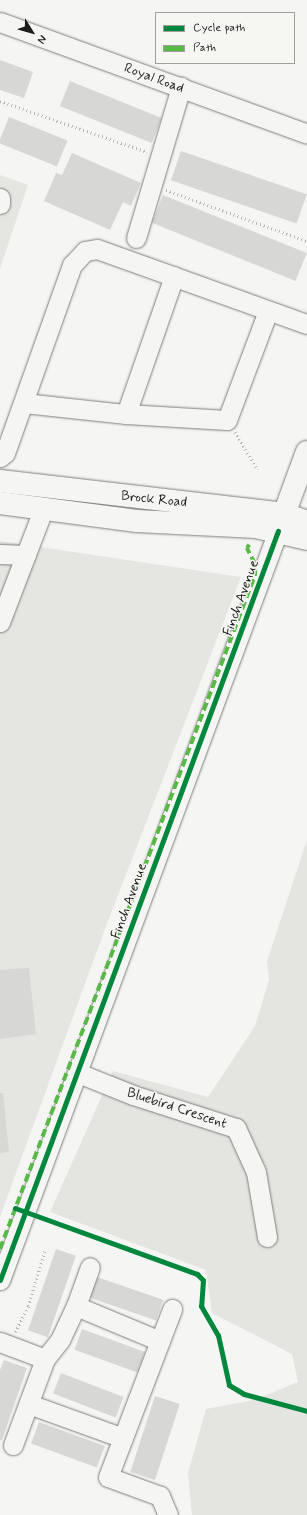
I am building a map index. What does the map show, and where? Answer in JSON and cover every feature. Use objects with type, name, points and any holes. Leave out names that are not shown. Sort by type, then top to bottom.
[{"type":"main road","name":"Finch Avenue","points":[[281,522],[307,452]]},
{"type":"main road","name":"Brock Road","points":[[3,481],[281,522],[307,522]]},
{"type":"main road","name":"Brock Road","points":[[0,503],[43,510],[137,520],[256,527],[281,522],[307,539]]},
{"type":"street","name":"Royal Road","points":[[0,22],[307,134]]},
{"type":"street","points":[[136,238],[158,156],[166,141],[181,87]]},
{"type":"street","points":[[0,198],[0,204]]},
{"type":"street","points":[[3,481],[10,459],[3,455],[24,403],[72,265],[85,251],[98,249],[307,324]]},
{"type":"street","points":[[126,414],[174,276]]},
{"type":"street","points":[[24,403],[126,414],[227,420],[268,311]]},
{"type":"street","points":[[0,622],[43,510]]},
{"type":"street","name":"Finch Avenue","points":[[0,1280],[281,522]]},
{"type":"street","points":[[0,554],[26,555]]},
{"type":"street","name":"Bluebird Crescent","points":[[78,1073],[133,1095],[236,1128],[256,1172],[266,1237]]},
{"type":"street","points":[[13,1446],[45,1359],[60,1340],[76,1306],[90,1267]]},
{"type":"street","points":[[76,1306],[160,1341]]},
{"type":"street","points":[[168,1515],[160,1496],[108,1477],[172,1309]]},
{"type":"street","points":[[5,1343],[45,1359]]},
{"type":"street","points":[[29,1404],[123,1438]]},
{"type":"path","points":[[0,101],[158,156]]},
{"type":"path","points":[[151,184],[307,241]]},
{"type":"path","points":[[227,420],[258,470]]},
{"type":"path","points":[[5,1343],[28,1306],[45,1250]]},
{"type":"shaded area","points":[[0,175],[28,185],[0,269]]},
{"type":"shaded area","points":[[0,541],[241,577],[105,929],[0,1217]]},
{"type":"shaded area","points":[[307,840],[307,1515],[192,1515],[188,1473],[206,1409],[254,1400],[298,1382],[292,1354],[212,1313],[206,1270],[50,1212],[113,1071],[208,1097],[255,1026],[269,980],[267,961]]},
{"type":"building","points":[[0,60],[33,72],[24,98],[0,90]]},
{"type":"building","points":[[70,81],[162,118],[152,143],[60,106]]},
{"type":"building","points":[[9,117],[67,141],[57,167],[0,144],[0,139]]},
{"type":"building","points":[[181,151],[307,194],[297,224],[171,180]]},
{"type":"building","points":[[72,153],[141,183],[131,206],[123,202],[110,230],[44,201],[56,173],[62,175]]},
{"type":"building","points":[[163,195],[307,253],[295,281],[152,223]]},
{"type":"building","points":[[29,968],[36,1034],[0,1039],[0,970]]},
{"type":"building","points":[[0,1093],[3,1093],[9,1152],[0,1153]]},
{"type":"building","points":[[56,1249],[76,1256],[48,1337],[28,1330]]},
{"type":"building","points":[[97,1277],[163,1300],[156,1321],[90,1298]]},
{"type":"building","points":[[82,1329],[145,1352],[137,1373],[74,1350]]},
{"type":"building","points":[[4,1360],[27,1368],[2,1440],[0,1440],[0,1370]]},
{"type":"building","points":[[61,1373],[124,1397],[116,1418],[53,1394]]},
{"type":"building","points":[[155,1396],[180,1404],[155,1480],[130,1472]]},
{"type":"building","points":[[39,1422],[105,1446],[97,1468],[31,1444]]},
{"type":"marked path","points":[[0,1249],[255,575],[255,564],[247,548],[249,545]]},
{"type":"cycle path","points":[[0,1280],[278,531]]},
{"type":"cycle path","points":[[15,1208],[197,1274],[203,1280],[201,1306],[218,1335],[229,1385],[244,1394],[307,1411]]}]
